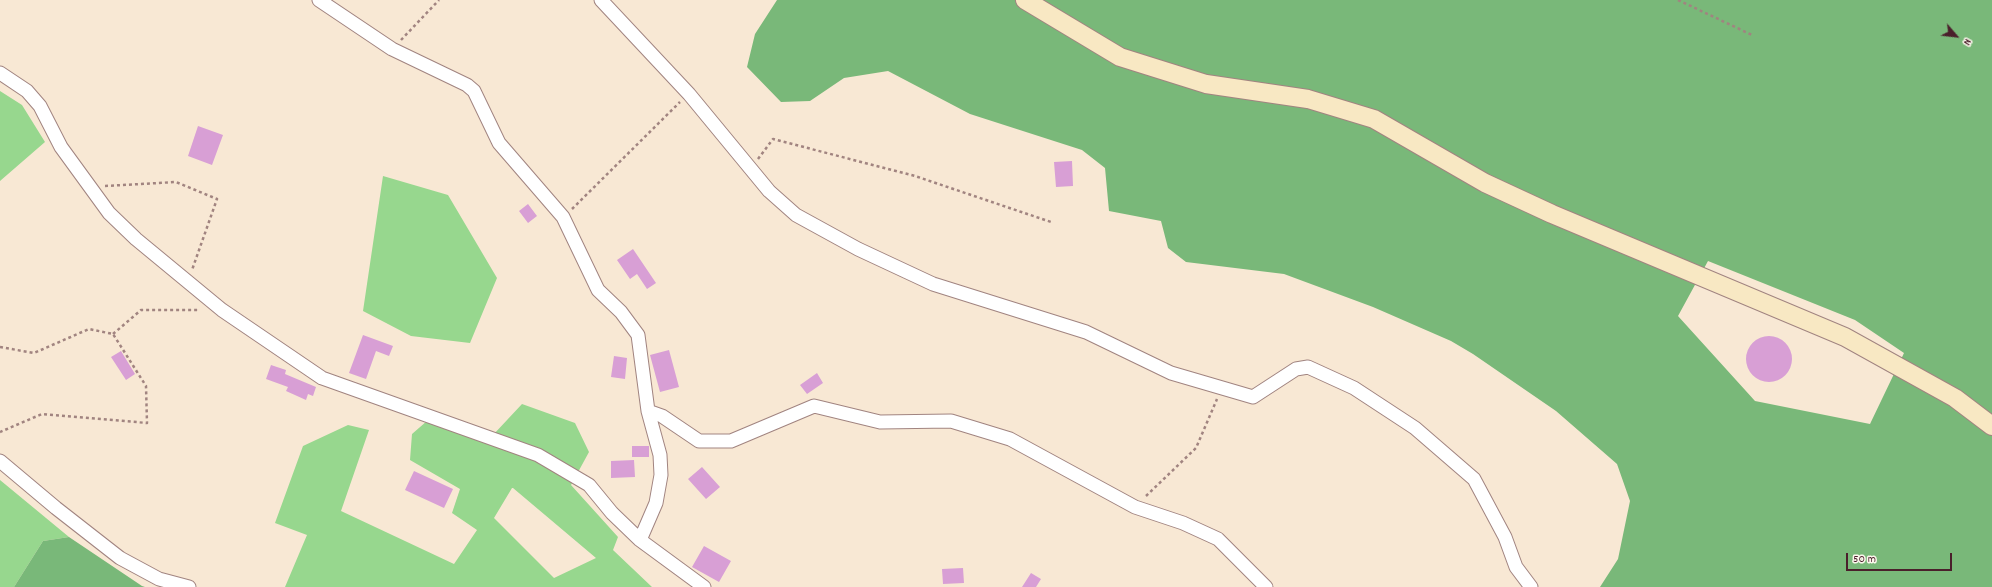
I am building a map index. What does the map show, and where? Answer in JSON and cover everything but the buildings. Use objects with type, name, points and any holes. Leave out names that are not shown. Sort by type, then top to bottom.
[{"type":"street","points":[[319,0],[392,49],[467,85],[474,91],[499,143],[563,218],[598,290],[621,312],[638,335],[648,411],[660,455],[661,475],[656,503],[640,540]]},
{"type":"street","points":[[601,0],[689,94],[769,192],[796,215],[872,255],[933,284],[1086,332],[1171,373],[1253,396],[1296,369],[1308,368],[1354,388],[1415,428],[1474,479],[1504,537],[1516,567],[1531,587]]},
{"type":"street","points":[[1025,0],[1120,57],[1206,84],[1308,99],[1374,119],[1485,183],[1552,214],[1845,337],[1955,398],[1992,426]]},
{"type":"street","points":[[0,73],[26,91],[40,106],[61,147],[109,213],[136,239],[222,310],[322,378],[538,455],[589,485],[612,513],[640,540],[704,587]]},
{"type":"street","points":[[648,411],[662,416],[699,441],[731,441],[814,406],[880,422],[951,421],[1010,439],[1135,507],[1183,523],[1218,539],[1266,587]]},
{"type":"street","points":[[0,461],[56,508],[120,558],[159,579],[189,587]]},
{"type":"path","points":[[392,49],[439,0]]},
{"type":"path","points":[[1678,0],[1752,35]]},
{"type":"path","points":[[563,218],[689,94]]},
{"type":"path","points":[[751,169],[773,139],[915,176],[1051,222]]},
{"type":"path","points":[[90,187],[176,182],[217,199],[187,281]]},
{"type":"path","points":[[113,334],[142,310],[222,310]]},
{"type":"path","points":[[0,347],[34,353],[89,329],[113,334],[146,386],[147,423],[42,414],[0,432]]},
{"type":"path","points":[[1135,507],[1196,448],[1222,387]]},
{"type":"green space","points":[[777,0],[1992,0],[1992,587],[1600,587],[1618,559],[1630,501],[1617,464],[1556,411],[1473,354],[1451,341],[1373,307],[1284,274],[1186,262],[1168,248],[1161,221],[1109,211],[1105,168],[1082,150],[970,114],[888,71],[844,78],[810,101],[781,102],[747,67],[755,34]],"holes":[[[1708,261],[1855,320],[1904,353],[1870,424],[1755,401],[1678,316]]]},
{"type":"green space","points":[[0,91],[22,105],[45,142],[0,181]]},
{"type":"green space","points":[[383,176],[448,195],[497,278],[470,343],[411,336],[363,311]]},
{"type":"green space","points":[[522,404],[575,423],[589,452],[571,485],[618,537],[613,550],[652,587],[285,587],[307,535],[275,523],[303,446],[348,425],[369,430],[341,511],[454,564],[477,530],[452,513],[460,489],[410,460],[412,434],[435,414],[493,435]],"holes":[[[513,488],[596,558],[554,578],[494,518]]]},
{"type":"green space","points":[[0,480],[69,537],[43,541],[14,587],[0,587]]},
{"type":"green space","points":[[69,537],[145,587],[14,587],[43,541]]}]
